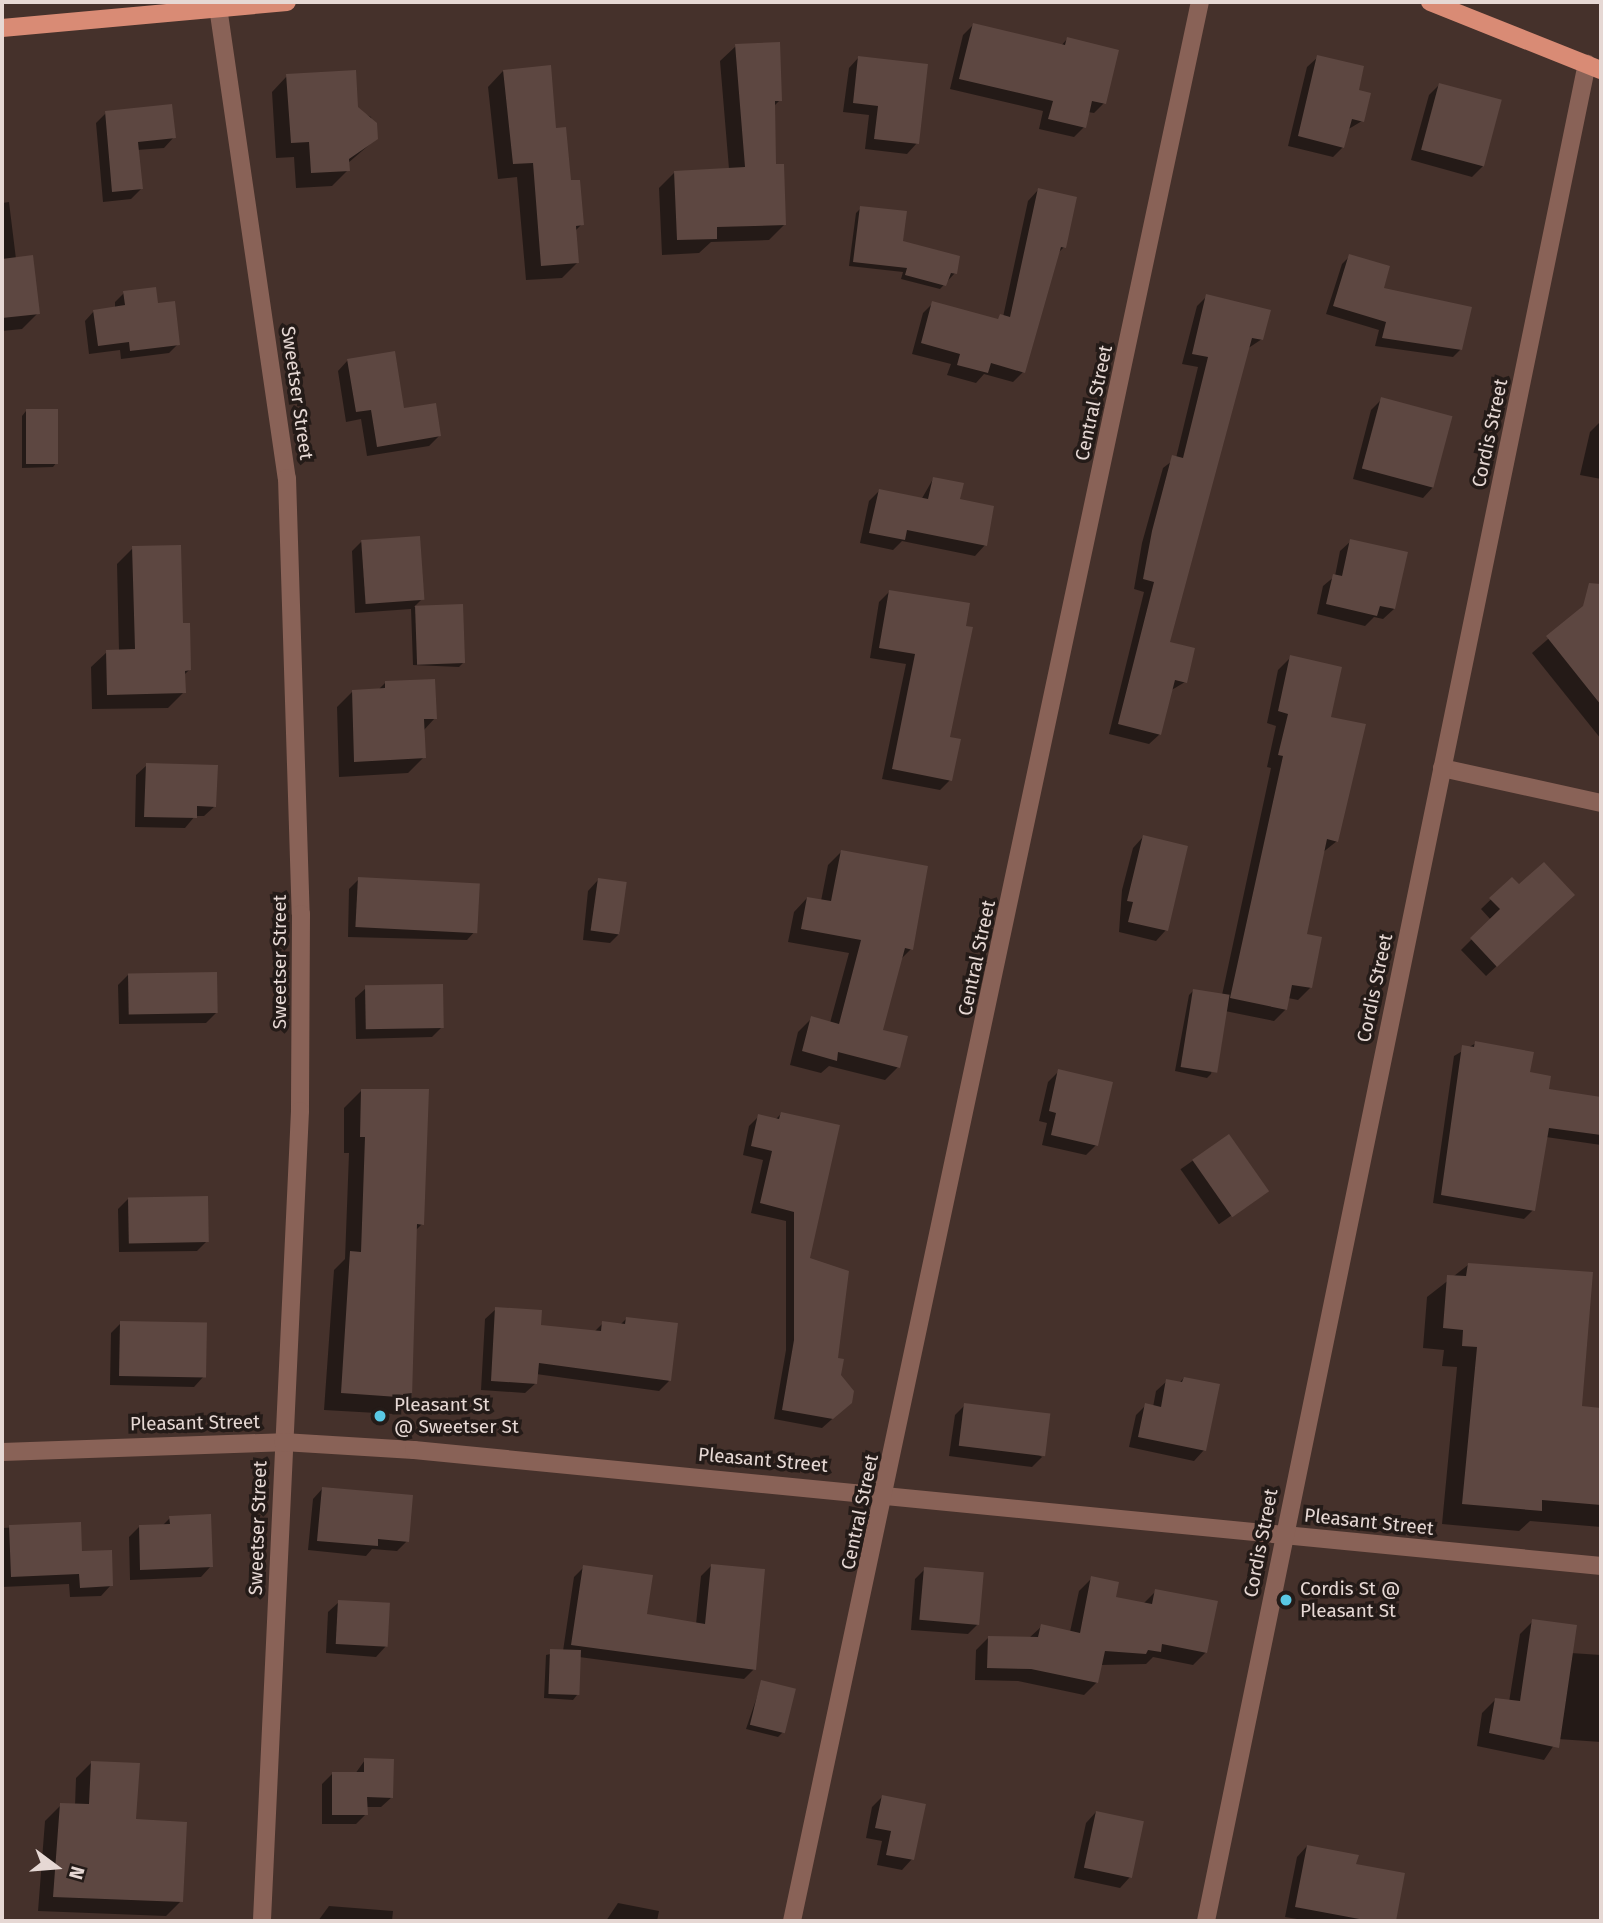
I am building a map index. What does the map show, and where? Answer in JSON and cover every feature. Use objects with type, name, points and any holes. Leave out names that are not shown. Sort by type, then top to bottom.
[{"type":"main road","points":[[2,28],[287,2]]},
{"type":"main road","points":[[1430,2],[1594,67]]},
{"type":"street","name":"Central Street","points":[[792,1921],[887,1493],[1200,2]]},
{"type":"street","name":"Sweetser Street","points":[[218,8],[281,421],[291,536],[302,1012],[262,1921]]},
{"type":"street","name":"Cordis Street","points":[[1206,1921],[1442,768],[1594,67]]},
{"type":"street","points":[[1442,768],[1601,803]]},
{"type":"street","name":"Pleasant Street","points":[[2,1452],[283,1442],[887,1493],[1601,1566]]},
{"type":"building","points":[[973,23],[1065,45],[1067,37],[1119,50],[1106,104],[1092,101],[1086,128],[1048,119],[1053,101],[959,79]]},
{"type":"building","points":[[780,42],[782,101],[775,101],[776,164],[784,164],[786,225],[717,227],[717,239],[677,240],[674,171],[745,167],[735,44]]},
{"type":"building","points":[[1317,55],[1364,66],[1359,90],[1371,93],[1364,122],[1352,119],[1344,148],[1298,136]]},
{"type":"building","points":[[858,56],[928,64],[919,144],[874,139],[878,106],[853,103]]},
{"type":"building","points":[[551,65],[556,128],[566,127],[571,180],[580,180],[584,225],[576,226],[579,263],[541,266],[533,163],[513,164],[503,70]]},
{"type":"building","points":[[356,70],[358,107],[377,123],[378,139],[349,159],[350,171],[311,173],[309,142],[291,143],[286,74]]},
{"type":"building","points":[[1439,83],[1502,100],[1484,166],[1421,150]]},
{"type":"building","points":[[172,104],[176,138],[138,142],[143,189],[112,192],[105,111]]},
{"type":"building","points":[[1038,188],[1077,197],[1066,248],[1061,247],[1025,373],[991,363],[988,373],[957,365],[960,354],[921,343],[932,301],[998,319],[1000,314],[1010,317]]},
{"type":"building","points":[[860,206],[907,211],[903,241],[960,256],[957,274],[951,273],[946,286],[905,275],[907,268],[853,262]]},
{"type":"building","points":[[1349,254],[1390,266],[1384,288],[1472,307],[1462,350],[1382,338],[1386,322],[1333,306]]},
{"type":"building","points":[[33,255],[40,314],[2,318],[2,259]]},
{"type":"building","points":[[156,287],[158,303],[175,301],[180,345],[130,351],[129,342],[98,346],[93,310],[125,305],[123,291]]},
{"type":"building","points":[[1206,294],[1271,310],[1263,340],[1252,338],[1170,642],[1195,648],[1187,683],[1175,680],[1161,735],[1118,724],[1154,582],[1143,579],[1152,531],[1172,455],[1183,458],[1208,357],[1192,354]]},
{"type":"building","points":[[395,351],[404,408],[436,403],[441,436],[377,447],[371,410],[356,412],[347,359]]},
{"type":"building","points":[[1381,397],[1452,416],[1433,488],[1362,468]]},
{"type":"building","points":[[26,409],[58,409],[58,464],[26,464]]},
{"type":"building","points":[[933,477],[964,483],[960,499],[994,506],[987,546],[907,530],[905,540],[869,533],[879,489],[928,499]]},
{"type":"building","points":[[420,536],[424,600],[366,604],[361,540]]},
{"type":"building","points":[[1350,539],[1408,552],[1395,609],[1380,606],[1377,616],[1326,604],[1333,574],[1342,576]]},
{"type":"building","points":[[181,545],[183,623],[190,623],[191,670],[185,671],[186,693],[107,695],[106,650],[135,649],[132,546]]},
{"type":"building","points":[[1589,583],[1601,584],[1601,705],[1546,636],[1583,606]]},
{"type":"building","points":[[889,590],[970,603],[966,626],[973,627],[950,737],[961,739],[952,781],[892,769],[915,654],[879,648]]},
{"type":"building","points":[[463,604],[465,663],[417,665],[415,606]]},
{"type":"building","points":[[1290,655],[1342,667],[1331,717],[1366,724],[1338,842],[1327,839],[1307,934],[1322,937],[1312,988],[1292,985],[1287,1010],[1230,998],[1283,756],[1278,755],[1288,714],[1278,711]]},
{"type":"building","points":[[435,679],[437,719],[424,719],[426,758],[354,762],[352,690],[385,688],[385,681]]},
{"type":"building","points":[[146,763],[218,765],[216,807],[197,806],[197,818],[144,817]]},
{"type":"building","points":[[1143,835],[1188,846],[1168,931],[1128,922],[1133,902],[1127,901]]},
{"type":"building","points":[[841,850],[928,866],[913,950],[905,948],[883,1030],[908,1036],[900,1068],[838,1052],[837,1061],[802,1051],[811,1016],[839,1024],[861,940],[801,929],[807,897],[831,901]]},
{"type":"building","points":[[1544,862],[1575,895],[1497,967],[1470,938],[1500,909],[1489,898],[1512,877],[1519,884]]},
{"type":"building","points":[[358,877],[480,883],[477,933],[355,927]]},
{"type":"building","points":[[598,878],[627,882],[619,935],[591,930]]},
{"type":"building","points":[[217,972],[218,1013],[129,1015],[128,974]]},
{"type":"building","points":[[443,984],[444,1028],[366,1029],[365,985]]},
{"type":"building","points":[[1193,989],[1230,995],[1217,1073],[1181,1067]]},
{"type":"building","points":[[1475,1041],[1534,1052],[1530,1072],[1551,1076],[1549,1089],[1601,1097],[1601,1135],[1549,1128],[1535,1211],[1441,1195],[1462,1045],[1474,1047]]},
{"type":"building","points":[[1058,1069],[1113,1082],[1098,1146],[1051,1135],[1056,1113],[1049,1111]]},
{"type":"building","points":[[361,1089],[429,1089],[424,1225],[417,1224],[412,1398],[341,1393],[350,1251],[361,1252],[365,1137],[360,1137]]},
{"type":"building","points":[[781,1112],[840,1125],[810,1258],[849,1271],[838,1358],[844,1359],[841,1375],[854,1391],[852,1403],[833,1419],[782,1410],[794,1340],[794,1212],[760,1203],[772,1151],[751,1146],[758,1114],[779,1119]]},
{"type":"building","points":[[1229,1134],[1269,1191],[1232,1217],[1192,1160]]},
{"type":"building","points":[[208,1196],[209,1242],[129,1243],[128,1197]]},
{"type":"building","points":[[1468,1263],[1593,1272],[1582,1406],[1601,1408],[1601,1505],[1542,1500],[1542,1511],[1462,1504],[1477,1347],[1462,1346],[1463,1330],[1443,1328],[1447,1275],[1466,1276]]},
{"type":"building","points":[[495,1307],[542,1310],[541,1325],[601,1331],[602,1321],[625,1324],[626,1317],[678,1323],[671,1381],[539,1363],[537,1384],[491,1381]]},
{"type":"building","points":[[120,1321],[207,1323],[206,1378],[119,1376]]},
{"type":"building","points":[[1184,1377],[1220,1384],[1206,1451],[1138,1437],[1145,1403],[1161,1407],[1166,1379],[1182,1382]]},
{"type":"building","points":[[964,1403],[1050,1414],[1045,1456],[959,1446]]},
{"type":"building","points":[[322,1487],[413,1495],[409,1542],[378,1539],[378,1546],[317,1541]]},
{"type":"building","points":[[211,1514],[213,1567],[140,1570],[139,1525],[170,1524],[169,1516]]},
{"type":"building","points":[[81,1522],[82,1551],[112,1550],[113,1586],[80,1588],[79,1574],[11,1577],[9,1525]]},
{"type":"building","points":[[711,1564],[765,1569],[756,1670],[571,1645],[583,1565],[653,1575],[647,1614],[705,1624]]},
{"type":"building","points":[[924,1567],[984,1572],[979,1625],[919,1620]]},
{"type":"building","points":[[1091,1576],[1119,1582],[1116,1597],[1152,1604],[1155,1589],[1218,1601],[1207,1653],[1162,1644],[1161,1652],[1148,1650],[1146,1654],[1105,1651],[1098,1683],[1031,1669],[987,1668],[988,1636],[1038,1637],[1041,1624],[1080,1633]]},
{"type":"building","points":[[338,1600],[390,1603],[388,1647],[336,1644]]},
{"type":"building","points":[[1532,1619],[1577,1625],[1559,1748],[1489,1733],[1495,1698],[1520,1701]]},
{"type":"building","points":[[550,1649],[581,1650],[579,1695],[548,1694]]},
{"type":"building","points":[[761,1680],[796,1689],[785,1733],[750,1725]]},
{"type":"building","points":[[364,1758],[394,1759],[393,1798],[367,1797],[368,1815],[332,1815],[332,1772],[364,1772]]},
{"type":"building","points":[[91,1761],[140,1763],[136,1819],[187,1822],[183,1902],[53,1897],[60,1803],[89,1804]]},
{"type":"building","points":[[882,1795],[926,1804],[914,1860],[886,1855],[891,1831],[875,1828]]},
{"type":"building","points":[[1096,1811],[1144,1821],[1132,1878],[1084,1868]]},
{"type":"building","points":[[1307,1845],[1359,1855],[1356,1864],[1405,1873],[1396,1921],[1370,1921],[1295,1907]]},
{"type":"place","name":"Pleasant St @ Sweetser St","points":[[380,1416]]},
{"type":"place","name":"Cordis St @ Pleasant St","points":[[1286,1600]]}]
